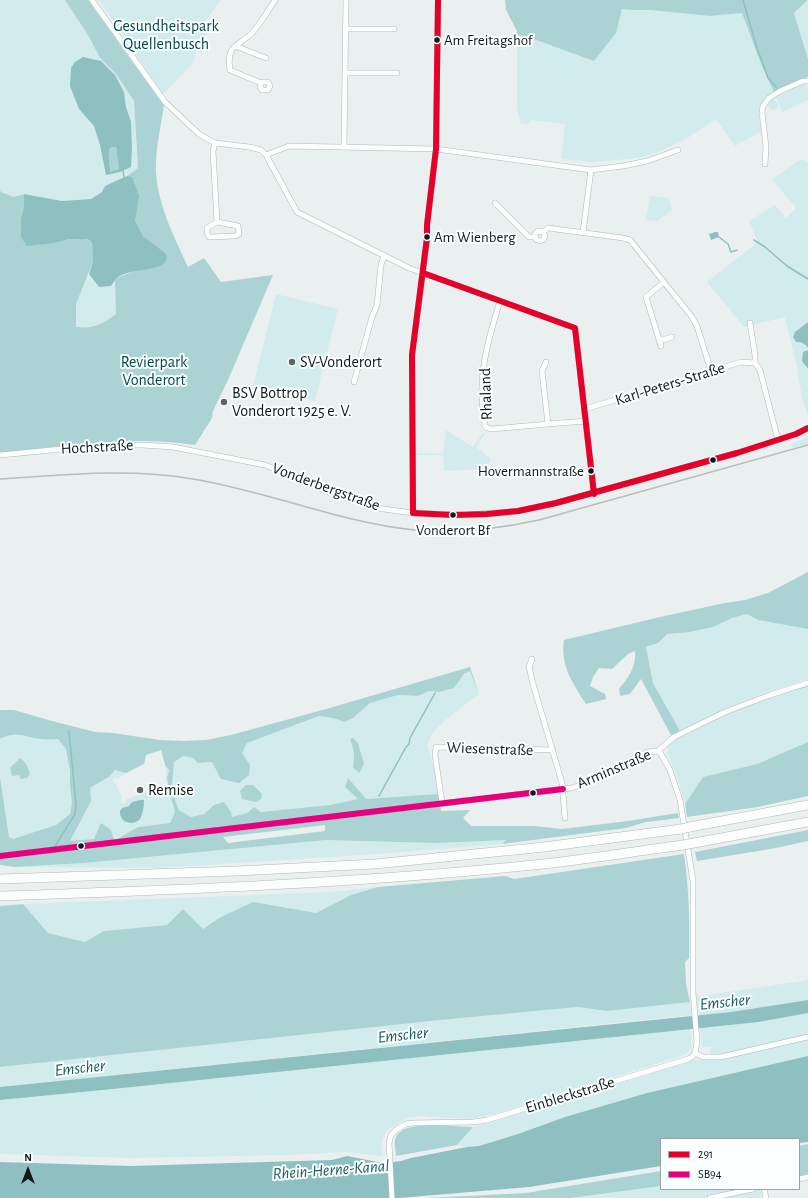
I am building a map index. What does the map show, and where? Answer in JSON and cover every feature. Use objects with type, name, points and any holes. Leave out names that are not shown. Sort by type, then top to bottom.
[{"type":"highway","points":[[0,879],[237,872],[375,864],[544,847],[686,828],[808,805]]},
{"type":"highway","points":[[0,896],[238,887],[372,879],[545,864],[683,845],[808,822]]},
{"type":"street","points":[[92,0],[165,102],[199,134],[215,143],[261,150],[266,155],[297,212],[384,256],[423,273],[575,328],[594,494]]},
{"type":"street","points":[[261,83],[230,70],[230,55],[235,46],[251,34],[275,0]]},
{"type":"street","points":[[344,147],[346,0]]},
{"type":"street","points":[[413,513],[412,355],[423,273],[436,149],[438,0]]},
{"type":"street","points":[[345,29],[394,29]]},
{"type":"street","points":[[235,46],[266,58]]},
{"type":"street","points":[[345,72],[397,73]]},
{"type":"street","points":[[766,164],[766,147],[762,112],[763,106],[769,98],[780,91],[802,80],[808,81]]},
{"type":"street","points":[[215,143],[213,151],[218,222]]},
{"type":"street","points":[[266,155],[288,146],[436,149],[591,170],[647,161],[678,150]]},
{"type":"street","points":[[583,232],[591,170]]},
{"type":"street","points":[[495,203],[529,237],[535,237],[538,241],[542,241],[545,236],[543,232]]},
{"type":"street","points":[[218,222],[238,226],[239,234],[235,236],[209,237],[206,233],[207,228],[218,222]]},
{"type":"street","points":[[535,237],[536,232],[543,232],[548,228],[630,240],[695,322],[711,371]]},
{"type":"street","points":[[354,382],[372,317],[377,305],[381,265],[384,256]]},
{"type":"street","points":[[661,346],[646,297],[664,282]]},
{"type":"street","name":"Rhaland","points":[[500,301],[488,342],[482,380],[487,428],[492,429],[586,421]]},
{"type":"street","points":[[750,323],[755,363],[760,370],[778,440]]},
{"type":"street","points":[[659,341],[672,337]]},
{"type":"street","points":[[546,362],[542,371],[548,424]]},
{"type":"street","name":"Karl-Peters-Straße","points":[[585,409],[741,362],[755,363]]},
{"type":"street","name":"Vonderbergstraße","points":[[193,451],[265,465],[333,494],[376,508],[413,513],[466,515],[518,511],[556,504],[778,440],[808,428]]},
{"type":"street","name":"Hochstraße","points":[[0,455],[112,445],[158,446],[193,451]]},
{"type":"street","points":[[532,659],[529,667],[530,673],[563,789],[565,818]]},
{"type":"street","name":"Arminstraße","points":[[0,856],[563,789],[583,784],[647,752],[658,751],[674,738],[725,712],[808,682]]},
{"type":"street","name":"Wiesenstraße","points":[[442,803],[435,755],[436,747],[553,750]]},
{"type":"street","points":[[658,751],[670,770],[680,800],[691,869],[694,901],[693,992],[697,1037],[697,1047],[695,1053],[703,1057],[716,1057],[808,1037]]},
{"type":"street","name":"Einbleckstraße","points":[[392,1198],[389,1143],[392,1135],[397,1129],[406,1124],[474,1122],[487,1120],[688,1059],[695,1053]]},
{"type":"street","points":[[710,1198],[748,1190]]},
{"type":"green space","points":[[0,0],[65,0],[88,35],[100,58],[116,74],[134,101],[138,168],[91,199],[62,201],[24,194],[14,197],[1,192],[0,190]]},
{"type":"green space","name":"Revierpark Vonderort","points":[[65,0],[88,0],[164,106],[156,161],[158,189],[161,202],[176,242],[188,267],[204,258],[221,282],[273,275],[228,380],[213,411],[212,418],[195,445],[171,442],[122,441],[0,453],[0,190],[1,192],[14,197],[24,194],[24,207],[21,218],[55,243],[78,238],[83,238],[92,242],[93,262],[76,304],[76,327],[98,325],[107,321],[116,314],[115,281],[117,278],[138,270],[155,267],[165,262],[143,236],[135,220],[129,177],[127,176],[138,168],[134,101],[116,74],[100,58],[88,35]]},
{"type":"green space","name":"Gesundheitspark Quellenbusch","points":[[99,0],[221,0],[204,23],[209,27],[201,52],[197,51],[193,63],[163,94]]},
{"type":"green space","points":[[505,0],[808,0],[794,13],[808,59],[808,77],[774,92],[761,64],[742,13],[710,16],[650,10],[622,9],[616,33],[594,61],[531,38],[517,35],[517,31],[506,10]]},
{"type":"green space","points":[[808,1],[808,59],[794,13]]},
{"type":"green space","points":[[622,9],[650,10],[710,16],[742,13],[761,64],[774,92],[763,101],[759,109],[759,118],[762,131],[735,146],[716,119],[691,136],[661,151],[639,158],[592,162],[561,159],[564,124],[530,120],[529,124],[521,124],[517,108],[517,35],[531,38],[594,60],[616,33]]},
{"type":"green space","points":[[805,83],[808,89],[808,100],[782,112],[776,97]]},
{"type":"green space","points":[[773,100],[778,105],[773,110],[768,105]]},
{"type":"green space","points":[[116,147],[119,169],[110,172],[109,149]]},
{"type":"green space","points":[[802,159],[808,163],[808,322],[795,332],[796,342],[804,344],[808,348],[808,350],[803,352],[806,369],[808,369],[808,415],[802,399],[797,367],[785,317],[744,327],[707,282],[758,242],[749,221],[775,205],[786,218],[796,208],[772,179]]},
{"type":"green space","points":[[650,196],[669,198],[672,210],[657,221],[646,220]]},
{"type":"green space","points":[[89,274],[99,287],[111,286],[115,281],[116,314],[107,321],[98,325],[76,327],[76,304]]},
{"type":"green space","name":"SV-Vonderort","points":[[276,294],[338,309],[315,401],[253,386]]},
{"type":"green space","points":[[446,430],[473,447],[483,433],[485,434],[476,447],[491,459],[487,469],[444,471],[443,455],[417,455],[417,453],[443,454]]},
{"type":"green space","points":[[808,437],[808,444],[793,448],[791,444]]},
{"type":"green space","points":[[808,572],[808,629],[758,620],[747,614],[732,618],[713,627],[690,632],[667,634],[658,643],[646,647],[653,683],[680,731],[671,735],[641,679],[630,694],[620,696],[619,689],[629,676],[635,662],[635,651],[628,654],[612,669],[599,668],[593,677],[590,686],[605,694],[606,699],[586,704],[572,682],[564,658],[564,640],[660,617],[745,600],[768,593]]},
{"type":"green space","points":[[747,614],[758,620],[808,629],[808,679],[749,699],[680,731],[653,683],[646,647],[658,643],[667,634],[690,632],[713,627],[732,618]]},
{"type":"green space","points":[[470,667],[479,694],[470,671],[464,674],[454,688],[439,692],[429,691],[418,696],[398,695],[370,703],[353,718],[345,722],[319,716],[247,743],[242,753],[250,765],[249,775],[239,783],[221,779],[212,762],[198,763],[193,758],[183,756],[174,762],[172,786],[174,793],[170,793],[167,778],[169,770],[165,765],[161,750],[146,755],[144,764],[126,773],[115,770],[110,776],[90,788],[91,801],[70,841],[94,839],[101,823],[111,830],[114,841],[138,827],[170,823],[175,812],[171,798],[174,797],[179,810],[191,817],[204,814],[214,805],[224,802],[231,812],[232,817],[247,813],[254,807],[261,812],[330,805],[358,799],[345,787],[348,778],[366,799],[438,794],[441,811],[470,810],[463,818],[471,826],[534,826],[562,829],[678,813],[679,818],[646,822],[626,828],[502,844],[506,840],[435,843],[326,840],[84,863],[15,867],[0,865],[0,777],[9,837],[13,839],[56,825],[70,814],[72,803],[70,771],[66,749],[58,739],[43,739],[11,735],[0,739],[0,710],[14,710],[95,732],[113,733],[160,740],[184,741],[206,740],[231,735]],"holes":[[[325,825],[325,831],[228,843],[223,837]]]},
{"type":"green space","points":[[470,671],[479,694],[444,721],[432,733],[427,746],[434,768],[438,794],[366,799],[345,787],[358,799],[330,805],[260,812],[253,807],[247,813],[232,818],[214,805],[204,814],[191,817],[179,810],[174,797],[171,798],[175,812],[170,823],[138,827],[114,841],[94,839],[69,842],[83,816],[90,788],[110,776],[116,770],[126,773],[118,779],[115,777],[112,781],[116,784],[122,797],[120,800],[121,802],[124,803],[126,802],[126,799],[164,785],[167,786],[165,765],[169,770],[167,778],[172,786],[174,761],[183,756],[193,758],[198,763],[212,762],[216,769],[250,765],[242,753],[247,743],[319,716],[345,722],[353,718],[370,703],[398,695],[418,696],[429,691],[439,692]],"holes":[[[350,739],[358,743],[364,764],[353,767],[354,753]]]},
{"type":"green space","points":[[808,685],[808,742],[757,764],[704,777],[685,804],[668,754],[668,746],[680,737],[708,723],[764,700]]},
{"type":"green space","points":[[19,733],[41,739],[58,739],[66,749],[70,771],[72,803],[70,814],[56,825],[14,840],[9,837],[0,777],[0,739],[7,735]]},
{"type":"green space","points":[[353,738],[358,743],[364,764],[359,773],[353,767],[354,753],[350,739]]},
{"type":"green space","points":[[808,742],[808,796],[758,807],[687,817],[685,804],[703,777],[757,764]]},
{"type":"green space","points":[[20,758],[25,763],[30,774],[27,778],[21,779],[19,775],[12,776],[10,768]]},
{"type":"green space","points":[[246,785],[253,785],[262,794],[261,799],[256,802],[242,799],[240,791]]},
{"type":"green space","points":[[808,830],[808,841],[776,848],[697,861],[695,852]]},
{"type":"green space","points":[[507,839],[502,844],[377,854],[159,868],[15,867],[84,863],[326,840],[435,843]]},
{"type":"green space","points":[[684,854],[688,893],[689,932],[689,958],[685,962],[686,984],[690,1002],[607,1011],[578,1007],[440,1020],[0,1067],[0,906],[23,904],[48,933],[85,942],[104,931],[167,925],[183,909],[203,929],[219,918],[253,902],[316,913],[351,895],[378,887],[506,876],[514,879]]},
{"type":"green space","points":[[378,887],[351,895],[316,913],[304,912],[219,918],[203,929],[183,909],[167,925],[104,931],[85,942],[48,933],[23,904],[331,892]]},
{"type":"green space","points":[[808,980],[808,1000],[731,1012],[699,1015],[696,997]]},
{"type":"green space","points":[[690,1002],[691,1015],[0,1087],[0,1067],[440,1020],[578,1007],[607,1011]]},
{"type":"green space","points":[[808,1013],[808,1056],[647,1093],[565,1117],[479,1146],[467,1147],[457,1145],[473,1127],[692,1061],[710,1059],[711,1047],[702,1047],[700,1028],[759,1022]]},
{"type":"green space","points":[[690,1029],[692,1047],[685,1055],[494,1114],[471,1119],[419,1116],[407,1118],[384,1134],[381,1143],[383,1156],[345,1152],[288,1155],[130,1158],[0,1154],[0,1100]]},
{"type":"green space","points":[[428,1125],[473,1127],[457,1145],[396,1156],[395,1140],[400,1132],[408,1128]]},
{"type":"green space","points":[[808,1144],[808,1175],[800,1177],[800,1146]]},
{"type":"green space","points":[[660,1171],[660,1186],[570,1198],[427,1198],[526,1193]]},
{"type":"green space","points":[[660,1186],[660,1190],[760,1190],[761,1198],[570,1198]]},
{"type":"water","points":[[83,57],[101,61],[115,75],[124,92],[126,107],[131,122],[131,167],[120,172],[106,175],[100,145],[94,126],[79,109],[70,86],[71,68],[75,62]],"holes":[[[116,147],[119,169],[110,172],[109,149]]]},
{"type":"water","points":[[127,176],[132,177],[139,196],[135,220],[143,236],[167,256],[166,261],[161,265],[122,275],[117,278],[111,286],[99,287],[89,274],[93,262],[92,242],[87,239],[69,239],[55,243],[27,246],[21,237],[21,218],[24,207],[24,194],[62,201],[91,199],[102,192],[105,186]]},
{"type":"water","points":[[718,232],[719,237],[711,240],[709,234]]},
{"type":"water","points":[[808,322],[808,348],[803,343],[796,342],[793,337],[795,332]]},
{"type":"water","points":[[808,350],[808,369],[802,361],[803,352]]},
{"type":"water","points":[[144,800],[140,819],[130,823],[122,819],[120,811],[122,808],[129,806],[132,802]]},
{"type":"water","points":[[808,1000],[808,1013],[759,1022],[0,1100],[0,1087],[731,1012]]},
{"type":"water","name":"Rhein-Herne-Kanal","points":[[808,1056],[808,1142],[800,1143],[800,1138],[660,1138],[660,1166],[529,1187],[399,1198],[0,1198],[0,1162],[130,1166],[332,1160],[347,1156],[383,1163],[479,1146],[565,1117],[647,1093]]},
{"type":"waterway","points":[[743,0],[756,45],[768,78],[777,88]]},
{"type":"waterway","points":[[123,171],[124,177]]},
{"type":"waterway","points":[[719,237],[728,244],[731,252],[737,250]]},
{"type":"waterway","points":[[754,240],[765,247],[787,266],[808,279]]},
{"type":"waterway","points":[[379,796],[409,744],[410,738],[435,693]]},
{"type":"waterway","points":[[54,848],[75,814],[76,805],[69,731]]},
{"type":"railway","points":[[0,479],[96,473],[169,476],[221,484],[330,514],[386,526],[414,530],[461,531],[508,526],[539,520],[808,445]]},
{"type":"transit line","name":"291","points":[[438,0],[436,149],[427,225],[427,238],[412,355],[413,513],[453,515],[487,514],[518,511],[556,503],[737,453],[796,434],[808,428]]},
{"type":"transit line","name":"291","points":[[423,273],[575,328],[594,494]]},
{"type":"transit line","name":"SB94","points":[[0,856],[563,789]]},
{"type":"place","name":"Am Freitagshof","points":[[437,40]]},
{"type":"place","name":"Am Wienberg","points":[[427,237]]},
{"type":"place","name":"SV-Vonderort","points":[[292,362]]},
{"type":"place","name":"BSV Bottrop Vonderort 1925 e. V.","points":[[224,402]]},
{"type":"place","name":"Hovermannstraße","points":[[591,471]]},
{"type":"place","name":"Vonderort Bf","points":[[453,515]]},
{"type":"place","name":"Remise","points":[[140,790]]},
{"type":"water label","name":"Emscher","points":[[725,1002]]},
{"type":"water label","name":"Emscher","points":[[403,1035]]},
{"type":"water label","name":"Emscher","points":[[80,1068]]}]
